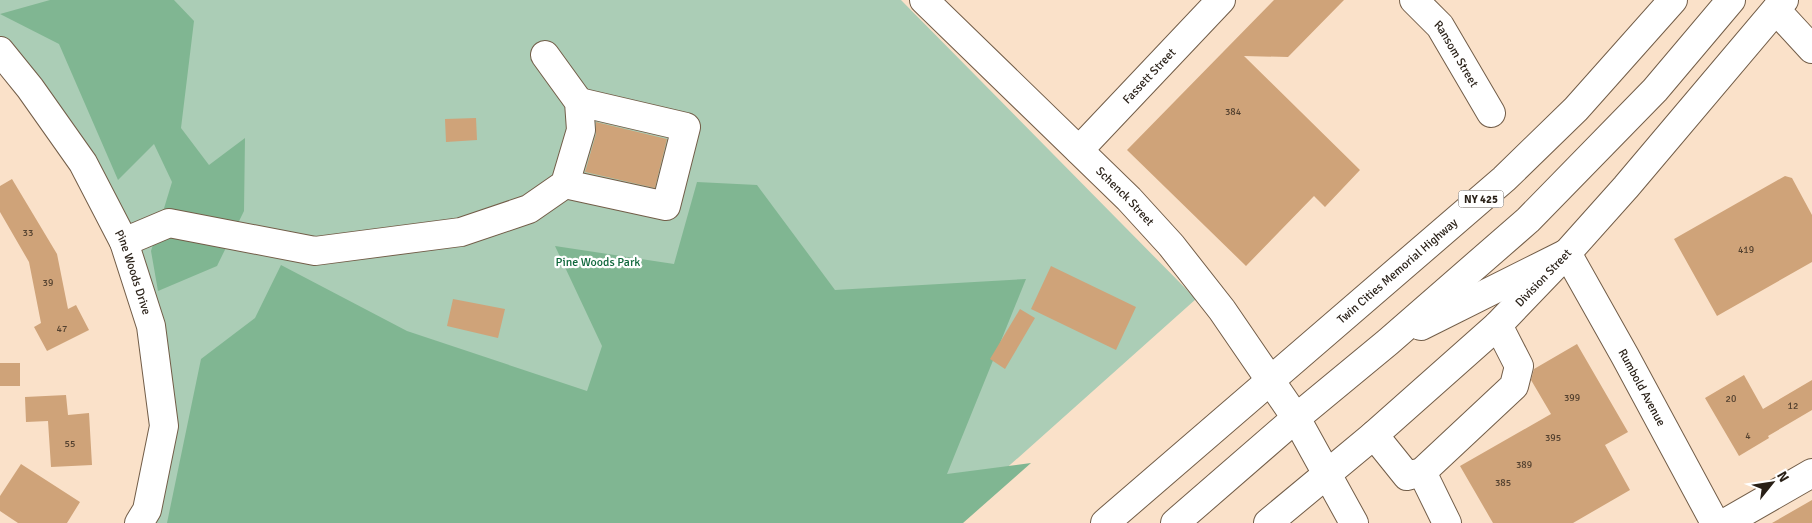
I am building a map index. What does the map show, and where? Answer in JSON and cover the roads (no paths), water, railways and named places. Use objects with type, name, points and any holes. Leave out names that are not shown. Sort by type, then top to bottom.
[{"type":"street","name":"Schenck Street","points":[[924,0],[1079,150],[1171,245],[1222,310],[1271,380],[1296,418],[1354,523]]},
{"type":"street","name":"Fassett Street","points":[[1079,150],[1221,0]]},
{"type":"street","name":"Ransom Street","points":[[1414,0],[1440,26],[1491,113]]},
{"type":"street","name":"Twin Cities Memorial Highway","points":[[1105,523],[1504,179],[1576,109],[1673,0]]},
{"type":"street","points":[[1175,523],[1528,220],[1655,90],[1731,0]]},
{"type":"street","points":[[1780,5],[1812,48]]},
{"type":"street","name":"Division Street","points":[[1268,523],[1374,435],[1498,325],[1567,253],[1626,187],[1780,5]]},
{"type":"street","name":"Pine Woods Drive","points":[[0,51],[30,88],[83,163],[124,242],[151,326],[164,426],[147,510],[139,523]]},
{"type":"street","points":[[124,242],[169,223],[315,251],[461,232],[529,209],[565,184],[581,130],[578,102],[545,55]]},
{"type":"street","points":[[565,184],[666,206],[686,127],[578,102]]},
{"type":"street","points":[[1388,342],[1567,253]]},
{"type":"street","name":"Rumbold Avenue","points":[[1567,253],[1715,523]]},
{"type":"street","points":[[1374,435],[1408,476],[1422,472],[1514,386],[1519,366],[1498,325]]},
{"type":"street","points":[[1422,472],[1447,523]]},
{"type":"street","points":[[1725,523],[1812,473]]},
{"type":"park label","name":"Pine Woods Park","points":[[598,262]]}]
